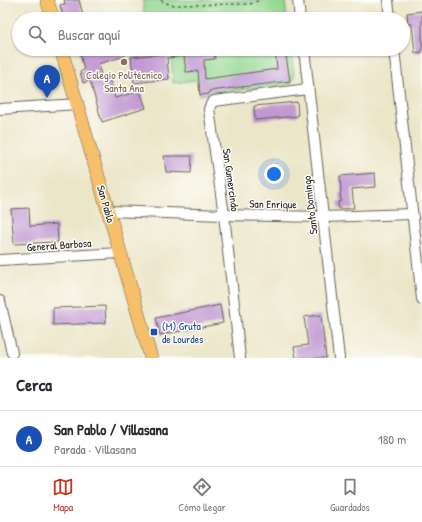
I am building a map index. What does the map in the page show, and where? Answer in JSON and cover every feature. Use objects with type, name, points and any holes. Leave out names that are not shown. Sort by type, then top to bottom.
[{"type":"main road","points":[[47,0],[51,12]]},
{"type":"main road","name":"San Pablo","points":[[63,56],[151,358]]},
{"type":"street","points":[[298,0],[299,12]]},
{"type":"street","points":[[388,0],[389,12]]},
{"type":"street","name":"Santo Domingo","points":[[305,56],[339,358]]},
{"type":"street","points":[[395,56],[412,214],[418,226],[422,299]]},
{"type":"street","name":"San Gumercindo","points":[[240,358],[224,215],[209,109],[214,101],[308,89]]},
{"type":"street","points":[[0,109],[78,104]]},
{"type":"street","name":"San Enrique","points":[[108,211],[323,217],[412,214]]},
{"type":"street","name":"General Barbosa","points":[[0,260],[120,253]]},
{"type":"street","points":[[0,301],[12,353]]},
{"type":"path","points":[[161,0],[173,5],[180,5],[250,4],[260,0]]},
{"type":"green space","points":[[143,0],[285,0],[286,12],[144,12]]},
{"type":"green space","points":[[171,56],[292,56],[294,76],[291,84],[200,95],[197,80],[173,83]]},
{"type":"building","points":[[64,0],[79,0],[82,12],[62,12],[60,5],[65,4]]},
{"type":"building","points":[[422,11],[422,52],[415,53],[412,24],[410,24],[410,13]]},
{"type":"building","points":[[81,56],[125,56],[98,64],[103,82],[110,80],[115,98],[140,91],[146,108],[102,122],[90,81],[83,83],[80,72],[84,70]]},
{"type":"building","points":[[184,56],[167,58],[169,79],[134,83],[131,57]]},
{"type":"building","points":[[184,56],[215,56],[215,59],[204,60],[205,79],[277,69],[276,56],[286,56],[290,81],[209,91],[209,94],[200,95],[198,71],[186,72]]},
{"type":"building","points":[[297,102],[298,116],[255,120],[254,106]]},
{"type":"building","points":[[164,156],[192,156],[191,173],[166,172]]},
{"type":"building","points":[[375,173],[376,187],[352,189],[354,208],[339,209],[338,202],[341,201],[340,176]]},
{"type":"building","points":[[29,208],[30,226],[57,224],[58,242],[14,244],[11,209]]},
{"type":"building","points":[[220,305],[223,323],[160,335],[156,318]]},
{"type":"building","points":[[105,306],[106,323],[53,325],[53,308]]},
{"type":"building","points":[[321,315],[326,358],[296,358],[294,347],[308,345],[304,317]]},
{"type":"place","name":"Colegio Politécnico Santa Ana","points":[[124,62]]},
{"type":"place","name":"San Pablo / Villasana","points":[[47,98]]},
{"type":"place","name":"(M) Gruta de Lourdes","points":[[154,332]]}]
